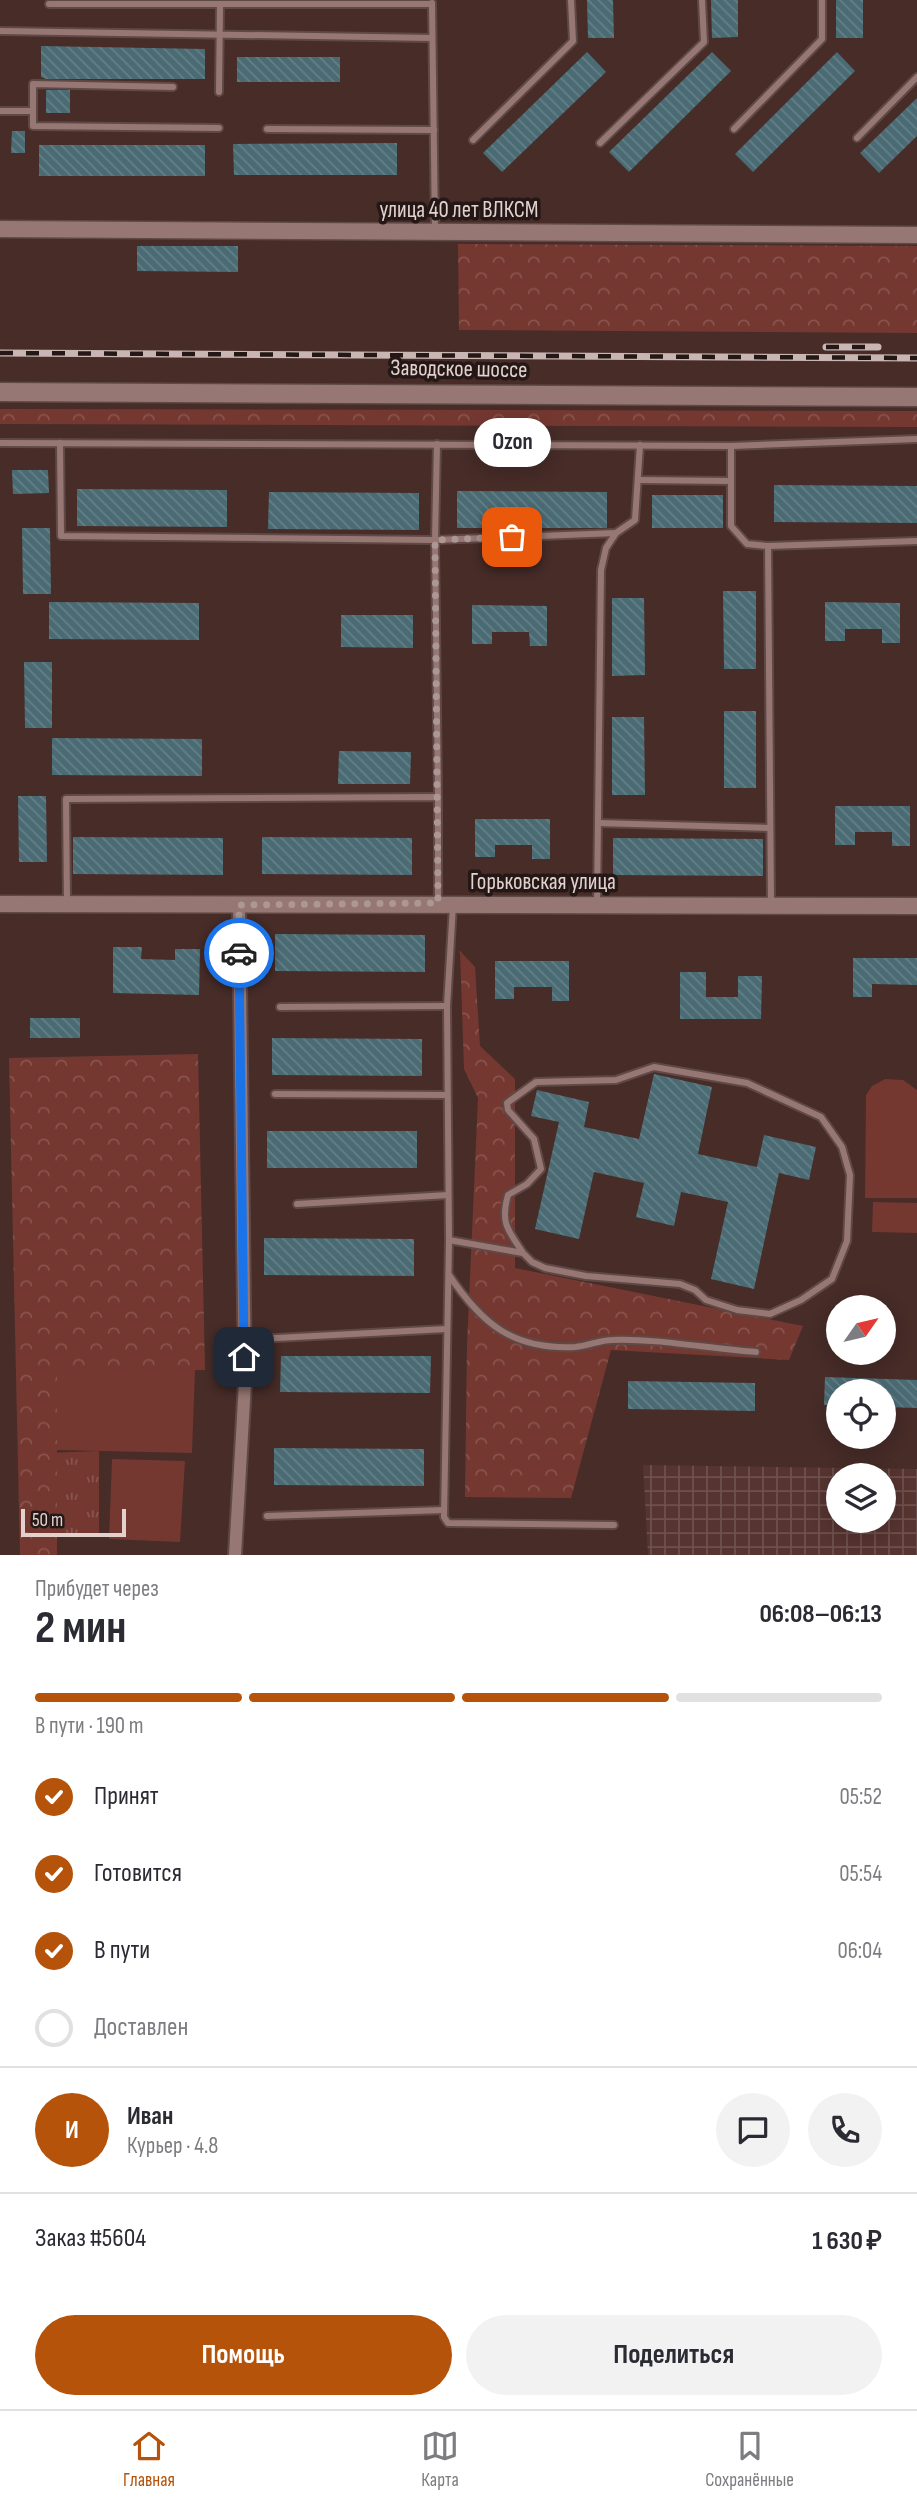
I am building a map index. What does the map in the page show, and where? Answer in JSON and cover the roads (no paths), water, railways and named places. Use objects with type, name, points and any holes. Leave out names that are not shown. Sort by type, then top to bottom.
[{"type":"main road","name":"Заводское шоссе","points":[[0,392],[917,397]]},
{"type":"street","name":"улица 40 лет ВЛКСМ","points":[[0,229],[917,235]]},
{"type":"street","name":"Горьковская улица","points":[[0,904],[917,906]]},
{"type":"street","points":[[235,1555],[245,1383],[239,905]]},
{"type":"lane","points":[[473,140],[573,41],[571,0]]},
{"type":"lane","points":[[600,143],[705,42],[702,0]]},
{"type":"lane","points":[[734,129],[822,39],[822,0]]},
{"type":"lane","points":[[49,4],[432,2],[435,232]]},
{"type":"lane","points":[[219,92],[220,4]]},
{"type":"lane","points":[[0,31],[432,38]]},
{"type":"lane","points":[[857,138],[917,77]]},
{"type":"lane","points":[[173,87],[33,83],[33,126],[219,128]]},
{"type":"lane","points":[[0,111],[33,111]]},
{"type":"lane","points":[[267,129],[434,130]]},
{"type":"lane","points":[[0,443],[731,446],[917,439]]},
{"type":"lane","points":[[60,443],[61,536],[435,540],[616,533]]},
{"type":"lane","points":[[437,444],[435,540],[438,797],[445,903],[449,1240],[444,1510],[448,1523],[614,1525]]},
{"type":"lane","points":[[597,904],[601,570],[607,548],[616,533],[635,520],[640,480],[640,444]]},
{"type":"lane","points":[[731,446],[731,526],[747,544],[768,546],[917,541]]},
{"type":"lane","points":[[640,480],[731,481]]},
{"type":"lane","points":[[768,546],[771,905]]},
{"type":"lane","points":[[67,905],[66,799],[438,797]]},
{"type":"lane","points":[[598,823],[769,828]]},
{"type":"lane","points":[[280,1007],[447,1006]]},
{"type":"lane","points":[[449,1240],[523,1253],[532,1262],[545,1268],[586,1276],[680,1284],[695,1290],[706,1300],[737,1310],[770,1314],[801,1300],[832,1279],[846,1241],[850,1175],[842,1147],[821,1117],[747,1083],[654,1067],[616,1080],[536,1082],[507,1102],[508,1110],[534,1139],[541,1170],[527,1184],[508,1195],[503,1213],[506,1225],[523,1253]]},
{"type":"lane","points":[[275,1094],[447,1095]]},
{"type":"lane","points":[[297,1204],[447,1195]]},
{"type":"lane","points":[[448,1273],[469,1305],[492,1326],[527,1344],[576,1347],[612,1340],[756,1352]]},
{"type":"lane","points":[[258,1339],[446,1329]]},
{"type":"lane","points":[[267,1516],[444,1510]]},
{"type":"railway","points":[[826,347],[878,347]]},
{"type":"railway","points":[[0,353],[917,358]]},
{"type":"place","name":"Ozon","points":[[512,537]]}]
